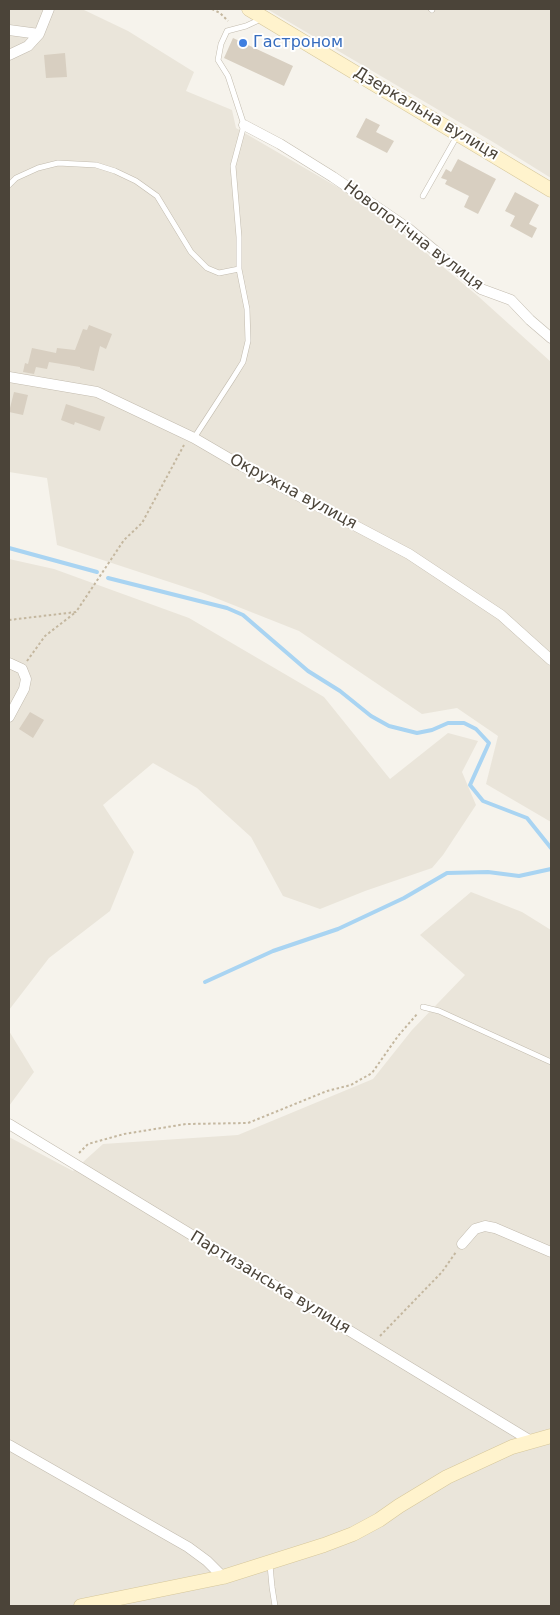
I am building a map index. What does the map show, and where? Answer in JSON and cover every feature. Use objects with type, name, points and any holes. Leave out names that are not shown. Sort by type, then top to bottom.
[{"type":"street","points":[[9,55],[28,46],[39,34],[50,9]]},
{"type":"street","name":"Дзеркальна вулиця","points":[[249,9],[551,190]]},
{"type":"street","points":[[9,30],[39,34]]},
{"type":"street","name":"Новопотічна вулиця","points":[[244,125],[280,144],[333,177],[409,229],[481,289],[511,300],[551,338]]},
{"type":"street","name":"Окружна вулиця","points":[[9,377],[98,392],[192,437],[242,466],[424,563],[501,615],[551,660]]},
{"type":"street","points":[[9,663],[22,669],[26,679],[24,689],[9,717]]},
{"type":"street","name":"Партизанська вулиця","points":[[9,1124],[531,1441]]},
{"type":"street","points":[[462,1244],[475,1229],[485,1226],[495,1228],[551,1252]]},
{"type":"street","points":[[81,1606],[107,1604],[223,1577],[324,1545],[353,1534],[379,1520],[447,1477],[512,1447],[551,1436]]},
{"type":"street","points":[[9,1445],[188,1546],[223,1577]]},
{"type":"lane","points":[[192,437],[233,378],[242,362],[248,341],[247,309],[239,269],[239,237],[233,166],[244,125],[228,76],[218,60],[226,31],[246,26],[264,18]]},
{"type":"lane","points":[[423,196],[458,134]]},
{"type":"lane","points":[[9,185],[16,178],[38,168],[58,164],[96,165],[115,171],[136,181],[158,196],[190,252],[208,268],[219,273],[239,269]]},
{"type":"lane","points":[[423,1007],[439,1011],[551,1062]]},
{"type":"lane","points":[[270,1563],[275,1606]]},
{"type":"path","points":[[212,9],[220,13],[235,29]]},
{"type":"path","points":[[22,669],[45,636],[76,612],[124,540],[142,523],[192,437]]},
{"type":"path","points":[[9,620],[76,612]]},
{"type":"path","points":[[70,1162],[88,1144],[124,1134],[186,1124],[248,1124],[327,1091],[351,1085],[372,1072],[398,1036],[423,1007]]},
{"type":"path","points":[[372,1345],[442,1272],[462,1244]]},
{"type":"shaded area","points":[[9,9],[82,9],[128,31],[194,72],[186,91],[232,110],[236,128],[370,206],[479,297],[551,362],[551,822],[486,784],[498,736],[457,708],[422,714],[299,631],[203,593],[57,545],[47,478],[9,472]]},
{"type":"shaded area","points":[[267,9],[551,9],[551,178],[493,142]]},
{"type":"shaded area","points":[[9,559],[54,569],[189,618],[324,697],[390,779],[448,733],[478,741],[462,772],[476,805],[443,855],[432,868],[320,909],[283,896],[251,837],[197,788],[153,763],[103,805],[134,852],[110,911],[49,958],[9,1010]]},
{"type":"shaded area","points":[[471,892],[522,912],[551,930],[551,1606],[9,1606],[9,1137],[73,1171],[103,1144],[238,1135],[373,1079],[412,1030],[465,975],[420,935]]},
{"type":"shaded area","points":[[9,1031],[34,1072],[9,1106]]},
{"type":"building","points":[[233,38],[293,66],[284,86],[224,58]]},
{"type":"building","points":[[65,53],[67,77],[46,78],[44,55]]},
{"type":"building","points":[[366,118],[380,125],[376,132],[394,141],[387,153],[356,137]]},
{"type":"building","points":[[458,159],[496,179],[478,214],[464,207],[469,196],[445,184],[447,180],[441,178],[446,169],[451,172]]},
{"type":"building","points":[[515,192],[539,205],[529,224],[537,228],[532,238],[510,226],[515,216],[505,211]]},
{"type":"building","points":[[89,325],[112,334],[106,349],[100,346],[94,371],[49,362],[47,369],[36,367],[34,374],[23,372],[25,363],[28,364],[32,348],[56,353],[57,348],[75,350],[83,329],[87,330]]},
{"type":"building","points":[[14,392],[28,395],[23,415],[9,412]]},
{"type":"building","points":[[66,404],[105,417],[100,431],[75,422],[74,425],[61,420]]},
{"type":"building","points":[[30,712],[44,720],[33,738],[19,729]]},
{"type":"waterway","points":[[9,548],[97,572]]},
{"type":"waterway","points":[[108,578],[227,608],[243,615],[308,671],[340,691],[371,716],[389,726],[417,733],[432,730],[448,723],[464,723],[476,729],[489,743],[470,785],[483,801],[527,818],[551,848]]},
{"type":"waterway","points":[[205,982],[273,951],[338,929],[404,898],[447,873],[488,872],[519,876],[551,869]]},
{"type":"place","name":"Гастроном","points":[[243,43]]}]
